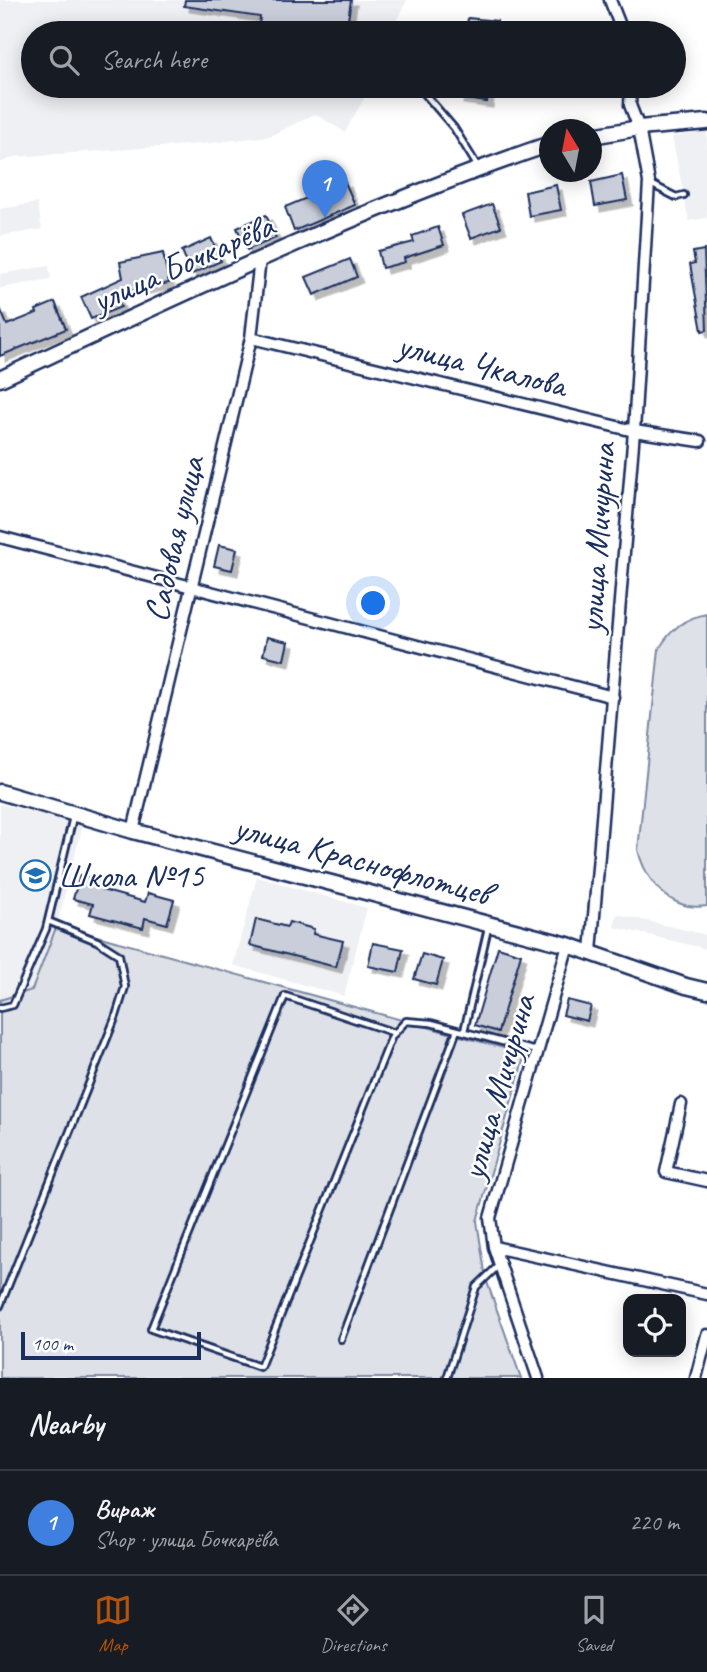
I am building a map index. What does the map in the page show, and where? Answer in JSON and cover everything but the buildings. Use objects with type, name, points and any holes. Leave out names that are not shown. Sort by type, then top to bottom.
[{"type":"street","points":[[610,0],[618,21]]},
{"type":"street","name":"улица Мичурина","points":[[591,953],[634,431],[649,182],[630,98]]},
{"type":"street","points":[[602,134],[707,122]]},
{"type":"street","name":"улица Бочкарёва","points":[[0,379],[260,259],[479,168],[539,148]]},
{"type":"street","name":"Садовая улица","points":[[133,831],[251,338],[260,259]]},
{"type":"street","name":"улица Чкалова","points":[[251,338],[634,431],[700,441]]},
{"type":"street","points":[[0,537],[613,697]]},
{"type":"street","name":"улица Краснофлотцев","points":[[0,793],[133,831],[568,945],[707,991]]},
{"type":"street","name":"улица Мичурина","points":[[538,1378],[494,1247],[490,1218],[568,945]]},
{"type":"street","points":[[681,1104],[666,1172],[707,1181]]},
{"type":"street","points":[[494,1247],[707,1294]]},
{"type":"street","points":[[696,1378],[707,1335]]},
{"type":"lane","points":[[428,98],[454,128],[479,168]]},
{"type":"lane","points":[[649,182],[676,197],[684,195]]},
{"type":"lane","points":[[0,1008],[13,1005],[48,921],[74,813]]},
{"type":"lane","points":[[0,1306],[116,1016],[125,987],[119,955],[97,941],[48,921]]},
{"type":"lane","points":[[464,1031],[489,924]]},
{"type":"lane","points":[[395,1033],[285,996],[151,1329],[260,1367],[392,1036],[395,1033],[406,1021],[414,1020],[464,1031],[536,1051]]},
{"type":"lane","points":[[341,1339],[457,1030]]},
{"type":"lane","points":[[447,1378],[476,1287],[500,1264]]},
{"type":"shaded area","points":[[0,0],[407,0],[396,21],[21,21],[21,98],[364,98],[345,132],[315,114],[270,136],[201,144],[14,157],[0,163]]},
{"type":"shaded area","points":[[707,131],[707,218],[689,221],[672,137]]},
{"type":"shaded area","points":[[37,203],[42,229],[0,236],[0,209]]},
{"type":"shaded area","points":[[49,266],[51,279],[0,288],[0,274]]},
{"type":"shaded area","points":[[707,614],[707,906],[694,907],[671,899],[662,892],[647,873],[638,850],[659,649],[679,625],[691,618]]},
{"type":"shaded area","name":"Школа №15","points":[[0,804],[83,824],[57,925],[32,990],[0,1000]]},
{"type":"shaded area","points":[[257,877],[367,908],[344,996],[233,965]]},
{"type":"shaded area","points":[[617,914],[707,935],[707,949],[614,927]]},
{"type":"shaded area","points":[[57,925],[525,1054],[477,1221],[486,1279],[521,1378],[0,1378],[0,1000],[32,990]]},
{"type":"place","name":"Вираж","points":[[325,218]]},
{"type":"place","name":"Школа №15","points":[[35,875]]}]
